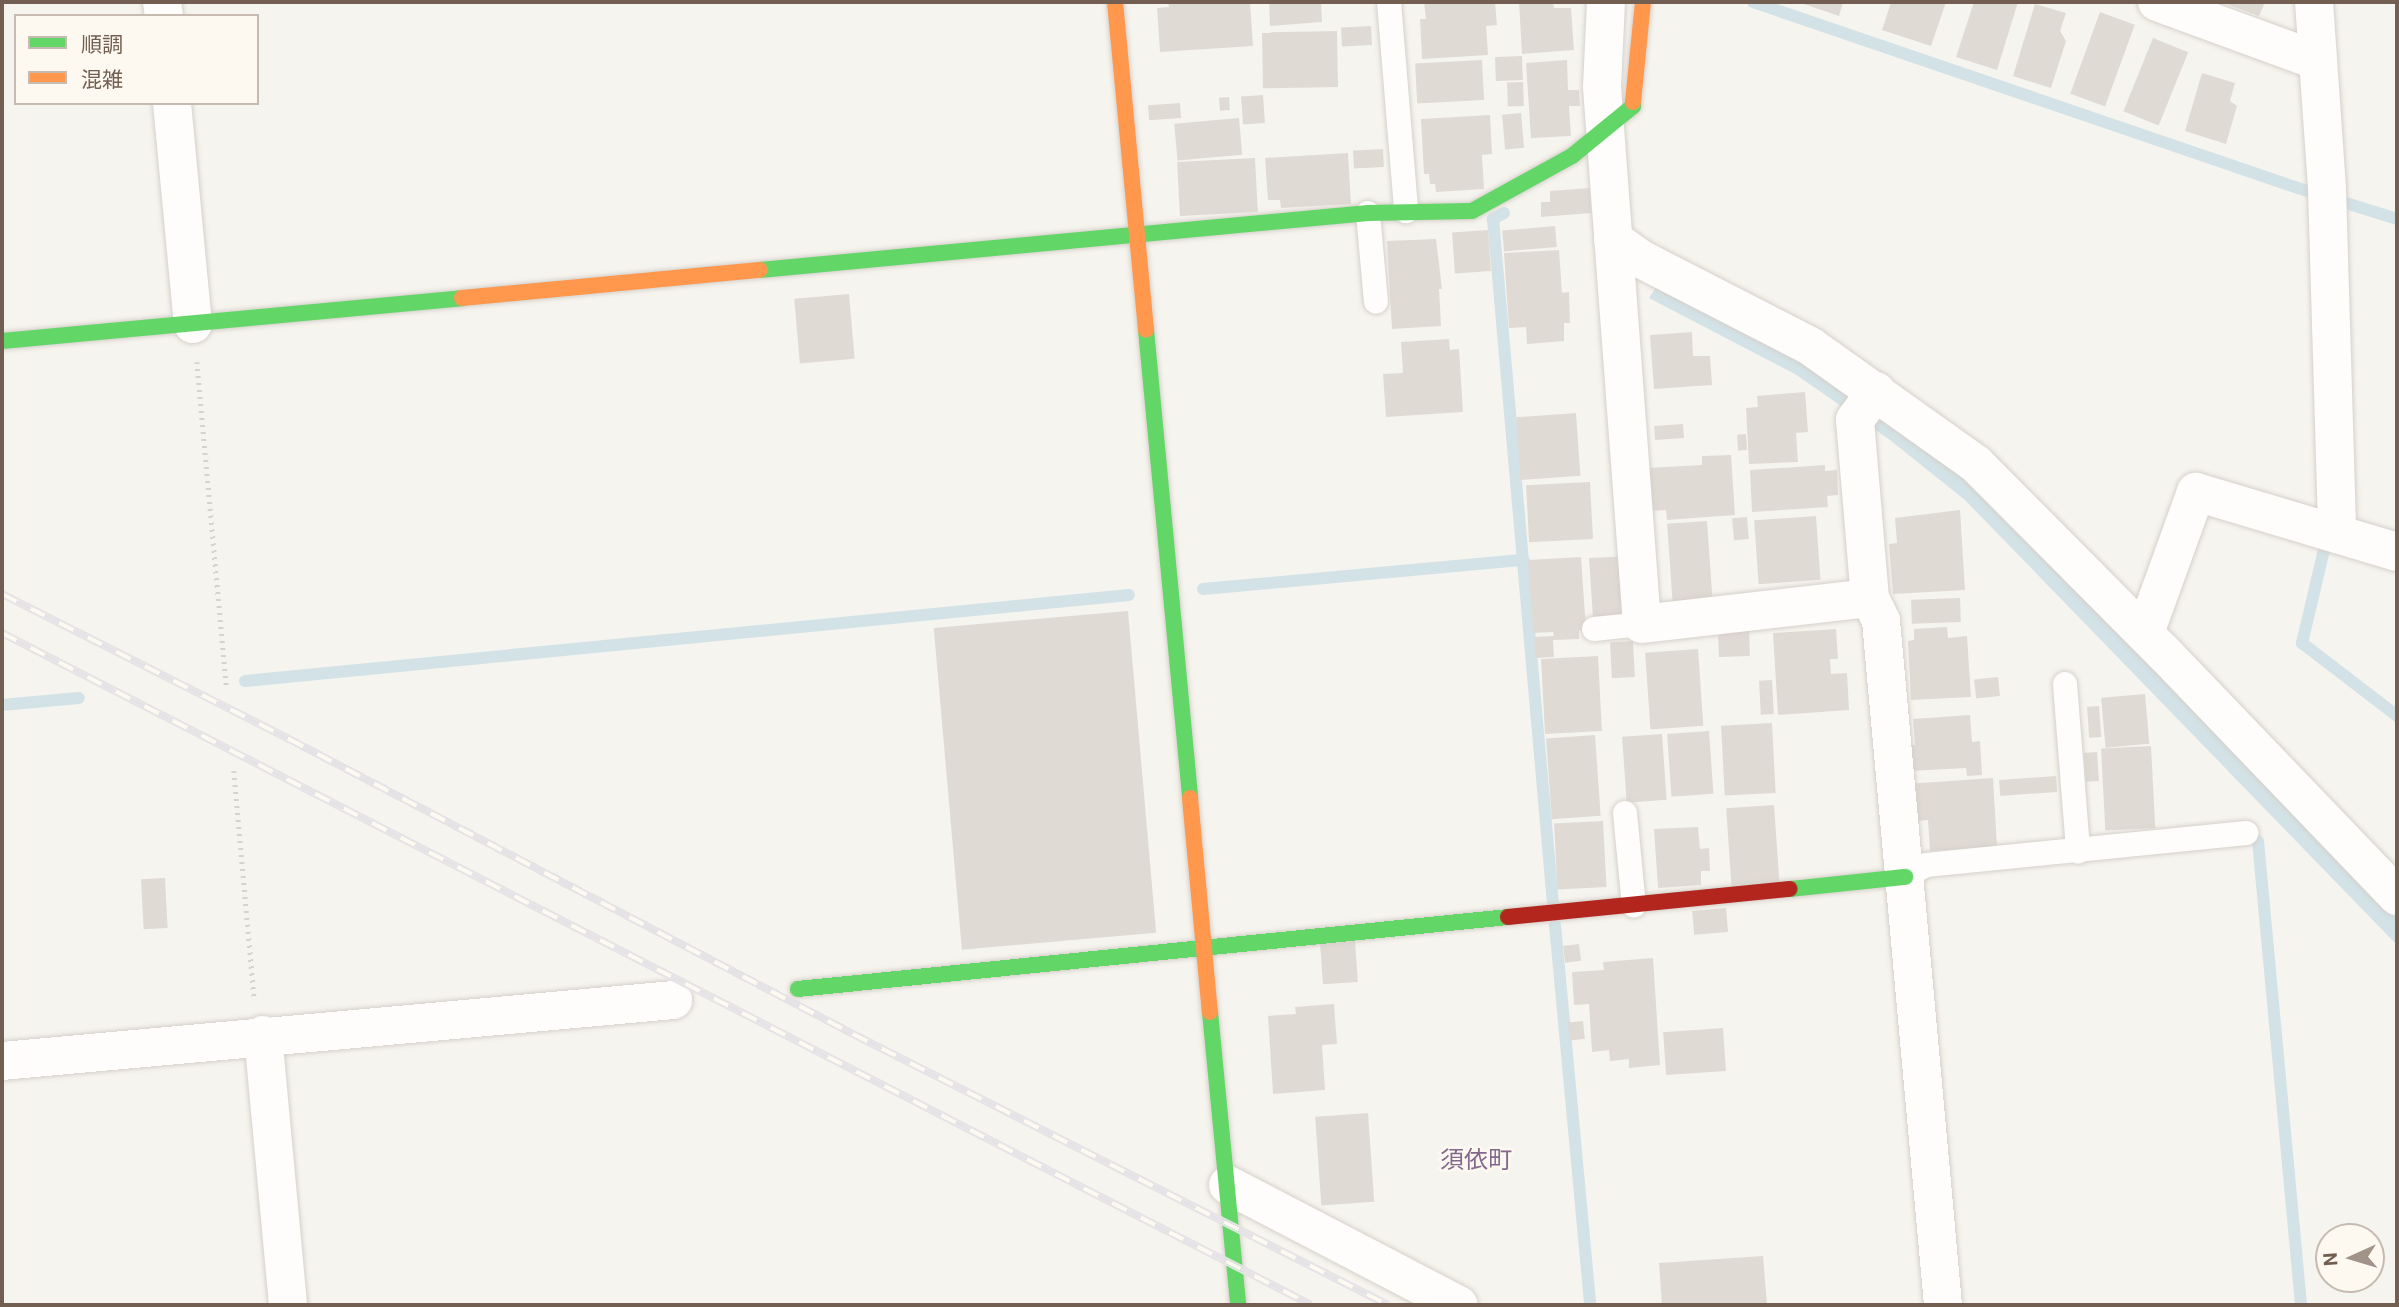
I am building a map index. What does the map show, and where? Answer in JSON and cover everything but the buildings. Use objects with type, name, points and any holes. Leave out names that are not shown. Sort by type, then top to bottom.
[{"type":"street","points":[[1115,2],[1238,1305]]},
{"type":"street","points":[[1606,2],[1602,87],[1642,624],[1870,598]]},
{"type":"street","points":[[2,341],[1368,213],[1472,211],[1572,156],[1633,106],[1643,2]]},
{"type":"street","points":[[2157,2],[2318,61]]},
{"type":"street","points":[[2314,2],[2328,200],[2337,534]]},
{"type":"street","points":[[172,105],[193,324]]},
{"type":"street","points":[[1613,239],[1641,259],[1810,346],[1865,405],[1976,464],[2145,633],[2397,896]]},
{"type":"street","points":[[1865,405],[1870,598],[1881,621],[1943,1305]]},
{"type":"street","points":[[2145,633],[2196,492],[2397,552]]},
{"type":"street","points":[[798,989],[1905,877]]},
{"type":"street","points":[[2,1061],[263,1035],[673,1000]]},
{"type":"street","points":[[263,1035],[288,1305]]},
{"type":"street","points":[[1227,1185],[1459,1305]]},
{"type":"lane","points":[[1389,2],[1406,211]]},
{"type":"lane","points":[[1368,213],[1376,302]]},
{"type":"lane","points":[[1594,629],[1642,624]]},
{"type":"lane","points":[[2065,684],[2078,851]]},
{"type":"lane","points":[[1625,813],[1634,906]]},
{"type":"lane","points":[[1905,877],[1926,865],[2246,832]]},
{"type":"path","points":[[193,324],[227,689]]},
{"type":"path","points":[[234,771],[256,1017],[263,1035]]},
{"type":"shaded area","points":[[1661,280],[1801,357],[1973,478],[2133,637],[2397,916],[2397,945],[1965,500],[1890,440],[1795,374],[1649,298]]},
{"type":"waterway","points":[[1753,2],[2295,187],[2397,219]]},
{"type":"waterway","points":[[1504,213],[1493,219],[1553,904]]},
{"type":"waterway","points":[[2324,550],[2302,643],[2397,716]]},
{"type":"waterway","points":[[1203,589],[1524,560]]},
{"type":"waterway","points":[[245,681],[1129,595]]},
{"type":"waterway","points":[[2,705],[79,698]]},
{"type":"waterway","points":[[2258,841],[2301,1305]]},
{"type":"waterway","points":[[1555,925],[1590,1305]]},
{"type":"railway","points":[[2,594],[289,739],[853,1034],[1388,1305]]},
{"type":"railway","points":[[2,633],[1311,1305]]},
{"type":"traffic: fast","points":[[760,270],[1368,213],[1472,211],[1572,156],[1633,106],[1633,102]]},
{"type":"traffic: fast","points":[[2,341],[462,298]]},
{"type":"traffic: fast","points":[[1146,330],[1190,798]]},
{"type":"traffic: fast","points":[[1790,889],[1905,877]]},
{"type":"traffic: fast","points":[[798,989],[1508,917]]},
{"type":"traffic: fast","points":[[1210,1012],[1238,1305]]},
{"type":"traffic: slow","points":[[1115,2],[1146,330]]},
{"type":"traffic: slow","points":[[1633,102],[1643,2]]},
{"type":"traffic: slow","points":[[462,298],[760,270]]},
{"type":"traffic: slow","points":[[1190,798],[1210,1012]]},
{"type":"traffic: jam","points":[[1508,917],[1790,889]]},
{"type":"district","name":"須依町","points":[[1476,1161]]}]
